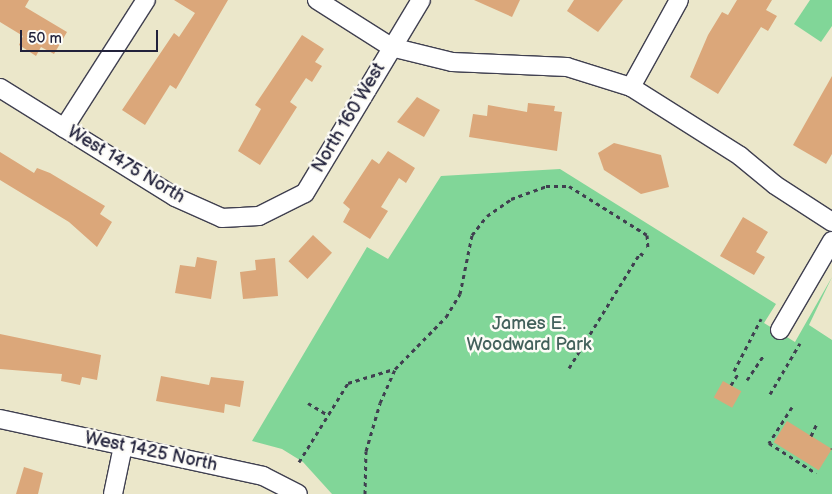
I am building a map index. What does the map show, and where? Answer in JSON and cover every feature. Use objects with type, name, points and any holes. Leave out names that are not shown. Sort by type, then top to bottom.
[{"type":"street","points":[[64,128],[146,0]]},
{"type":"street","points":[[317,0],[392,47],[452,62],[567,67],[631,87],[740,156],[775,185],[832,222]]},
{"type":"street","name":"North 160 West","points":[[259,216],[305,193],[422,0]]},
{"type":"street","points":[[631,87],[680,0]]},
{"type":"street","name":"West 1475 North","points":[[0,88],[176,197],[222,218],[259,216]]},
{"type":"street","points":[[780,330],[832,240]]},
{"type":"street","name":"West 1425 North","points":[[0,419],[263,476],[298,494]]},
{"type":"street","points":[[113,494],[123,446]]},
{"type":"path","points":[[365,494],[366,451],[395,369],[446,317],[460,294],[472,235],[486,216],[511,198],[546,186],[569,186],[647,234],[648,248]]},
{"type":"path","points":[[569,368],[640,253],[644,255]]},
{"type":"path","points":[[734,371],[761,320]]},
{"type":"path","points":[[770,394],[800,344]]},
{"type":"path","points":[[747,380],[764,355]]},
{"type":"path","points":[[299,462],[351,380],[395,369]]},
{"type":"path","points":[[731,386],[738,374]]},
{"type":"path","points":[[308,403],[328,416]]},
{"type":"path","points":[[792,407],[769,443],[816,473]]},
{"type":"path","points":[[811,436],[817,423]]},
{"type":"green space","points":[[810,0],[832,0],[832,26],[821,42],[794,24]]},
{"type":"green space","name":"James E. Woodward Park","points":[[560,169],[776,304],[764,323],[795,342],[832,277],[809,325],[832,340],[832,494],[332,494],[303,462],[282,449],[252,441],[367,247],[388,259],[441,176]]},
{"type":"building","points":[[0,0],[29,0],[25,7],[67,32],[54,54],[41,47],[36,56],[19,45],[23,36],[0,22]]},
{"type":"building","points":[[174,0],[228,0],[176,89],[170,85],[145,125],[122,110],[174,33],[179,37],[195,13]]},
{"type":"building","points":[[474,0],[520,0],[512,17]]},
{"type":"building","points":[[574,0],[623,0],[598,32],[567,11]]},
{"type":"building","points":[[737,0],[772,0],[766,10],[777,16],[768,31],[761,27],[718,94],[690,77],[708,35],[722,12],[728,15]]},
{"type":"building","points":[[302,35],[324,49],[315,62],[322,66],[312,82],[306,78],[290,102],[297,107],[260,165],[238,151],[261,109],[255,105]]},
{"type":"building","points":[[832,76],[832,154],[826,164],[793,145]]},
{"type":"building","points":[[417,97],[440,110],[424,137],[397,122]]},
{"type":"building","points":[[528,103],[555,106],[554,111],[562,112],[557,151],[469,137],[473,114],[487,116],[488,105],[527,112]]},
{"type":"building","points":[[614,143],[661,155],[669,187],[641,194],[604,170],[598,153]]},
{"type":"building","points":[[388,151],[415,168],[406,183],[399,178],[381,207],[388,211],[370,239],[343,222],[350,209],[343,203],[372,159],[379,164]]},
{"type":"building","points":[[0,152],[34,173],[37,168],[50,173],[105,206],[100,214],[112,222],[97,247],[69,222],[0,180]]},
{"type":"building","points":[[743,217],[768,232],[756,252],[765,257],[754,275],[720,256]]},
{"type":"building","points":[[313,235],[332,253],[307,279],[288,261]]},
{"type":"building","points":[[197,257],[217,261],[211,299],[175,293],[180,265],[195,267]]},
{"type":"building","points":[[275,258],[278,296],[243,299],[240,272],[256,270],[255,260]]},
{"type":"building","points":[[0,334],[101,355],[97,380],[82,377],[80,385],[61,381],[62,374],[0,369]]},
{"type":"building","points":[[161,376],[209,385],[211,377],[244,381],[240,407],[225,404],[224,413],[156,401]]},
{"type":"building","points":[[723,381],[741,391],[732,408],[714,398]]},
{"type":"building","points":[[787,421],[832,449],[819,470],[774,442]]},
{"type":"building","points":[[24,467],[43,473],[38,494],[16,494]]}]
